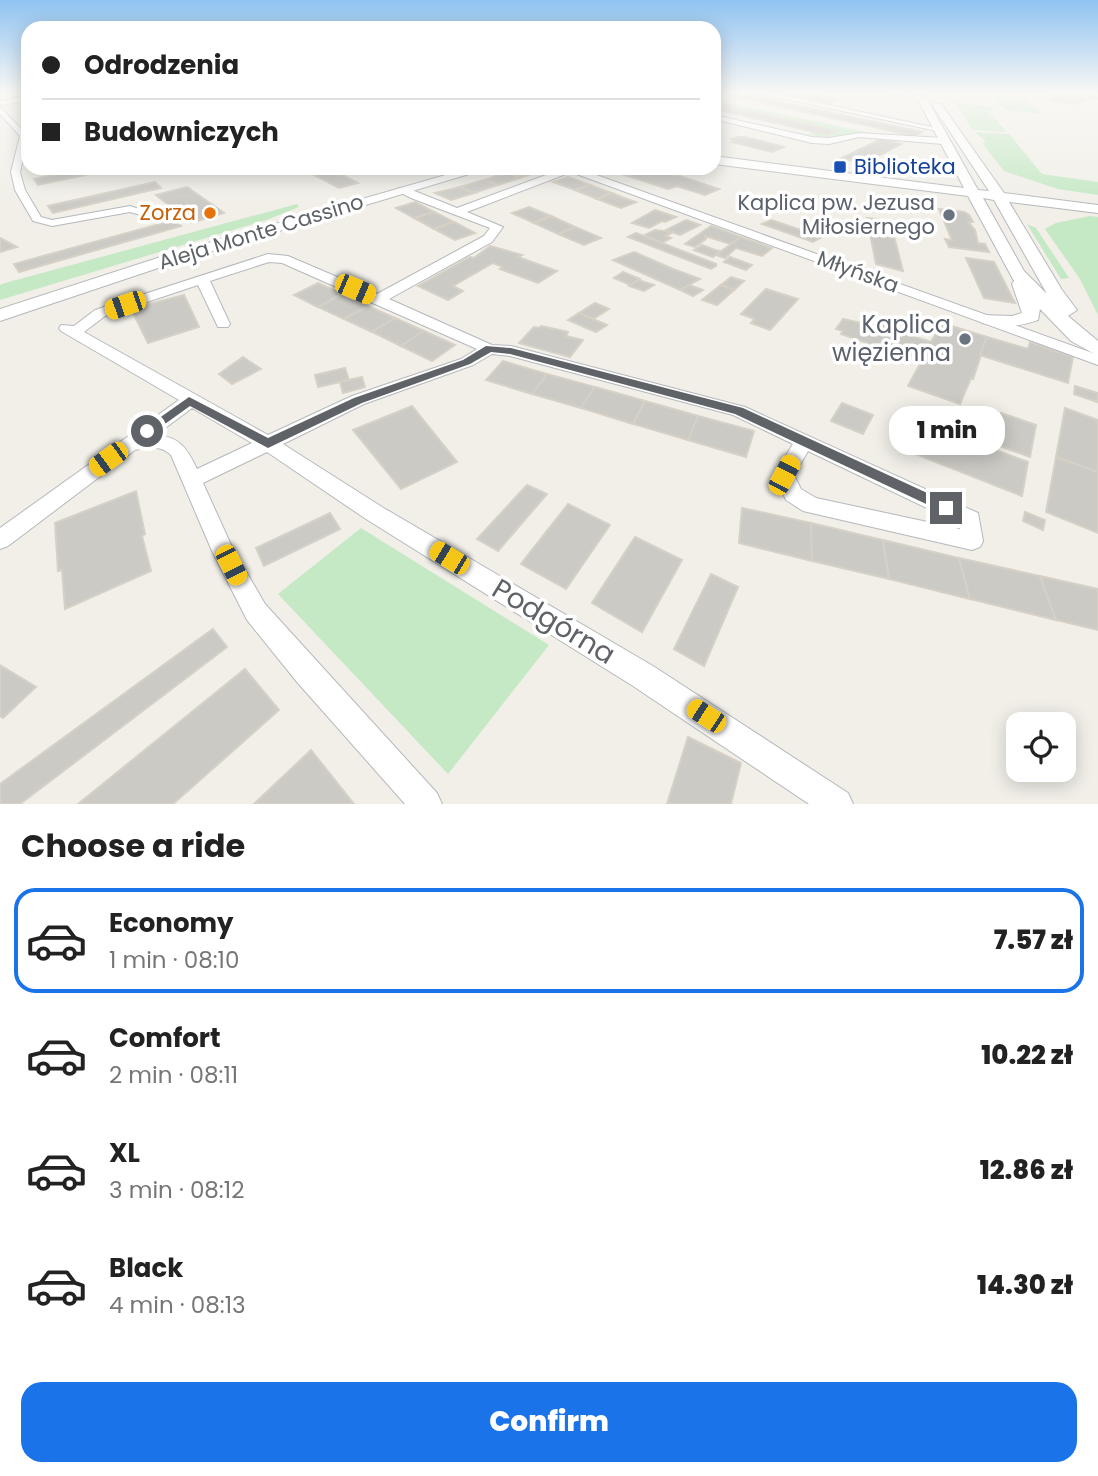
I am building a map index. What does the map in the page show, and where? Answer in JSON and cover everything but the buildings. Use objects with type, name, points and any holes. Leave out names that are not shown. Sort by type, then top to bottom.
[{"type":"street","points":[[767,130],[812,140],[829,141],[859,135],[940,135]]},
{"type":"street","points":[[917,130],[940,135]]},
{"type":"street","points":[[938,130],[1017,274],[1031,308],[1031,316],[1013,322],[989,319]]},
{"type":"street","points":[[950,130],[997,193],[1054,292],[1097,343],[1097,353]]},
{"type":"street","points":[[21,144],[13,155],[15,182],[41,222],[52,223],[130,209],[158,217]]},
{"type":"street","points":[[721,155],[972,190]]},
{"type":"street","points":[[721,161],[997,193],[1098,209]]},
{"type":"street","name":"Aleja Monte Cassino","points":[[0,305],[169,251],[430,175]]},
{"type":"street","name":"Aleja Monte Cassino","points":[[0,315],[163,261],[458,175]]},
{"type":"street","name":"Młyńska","points":[[460,211],[497,211],[560,175]]},
{"type":"street","name":"Młyńska","points":[[588,175],[989,319],[1097,353]]},
{"type":"street","points":[[378,299],[488,239],[497,211],[441,208],[403,190]]},
{"type":"street","points":[[997,193],[1098,201]]},
{"type":"street","name":"Podgórna","points":[[804,441],[784,475],[798,500],[810,505],[972,541],[970,519],[804,441],[739,411],[511,351],[489,349],[284,259],[268,258],[202,279],[100,313],[70,330],[189,401],[268,443],[343,490],[374,513],[643,676],[837,804]]},
{"type":"street","points":[[1017,274],[1097,353]]},
{"type":"street","points":[[202,279],[223,324]]},
{"type":"street","points":[[193,479],[358,400],[467,362],[489,349]]},
{"type":"street","points":[[0,540],[189,401]]},
{"type":"street","points":[[126,446],[150,441],[172,443],[179,451],[223,551],[256,612],[307,673],[426,804]]},
{"type":"green space","points":[[830,130],[854,130],[875,134],[833,137],[808,134],[829,134],[836,131]]},
{"type":"green space","points":[[973,130],[1005,130],[1007,132]]},
{"type":"green space","points":[[975,132],[1009,134],[1042,174],[1098,182],[1098,195],[1058,189],[1004,171],[982,143],[986,142]]},
{"type":"green space","points":[[297,204],[299,207],[269,219],[0,300],[0,285],[5,283]]},
{"type":"green space","points":[[1090,216],[1098,217],[1098,315],[1080,279],[1045,229],[1056,223]]},
{"type":"green space","points":[[1027,224],[1036,228],[1069,278],[1061,279]]},
{"type":"green space","points":[[361,528],[549,645],[448,774],[278,594]]},
{"type":"place","name":"Biblioteka","points":[[840,167]]},
{"type":"place","name":"Zorza","points":[[210,213]]},
{"type":"place","name":"Kaplica pw. Jezusa Miłosiernego","points":[[949,215]]},
{"type":"place","name":"Kaplica więzienna","points":[[965,339]]},
{"type":"route","points":[[147,431],[189,401],[268,443],[358,400],[467,362],[489,349],[511,351],[739,411],[946,508]]}]
